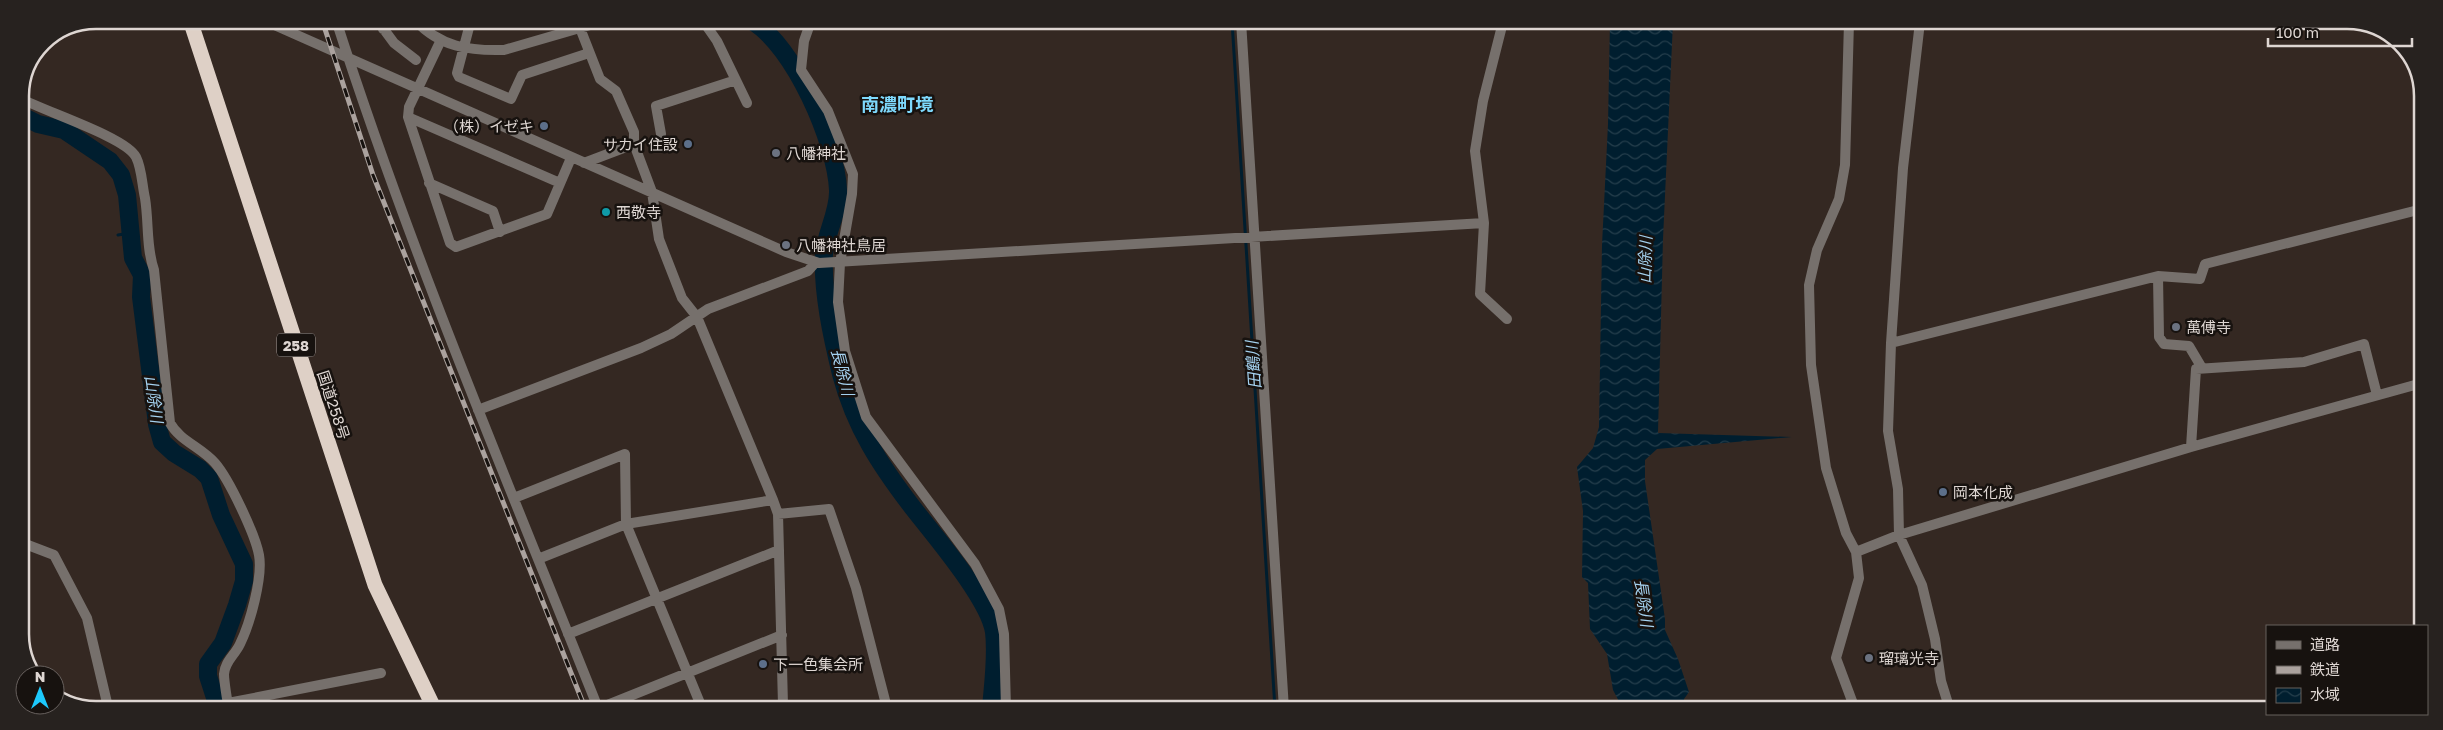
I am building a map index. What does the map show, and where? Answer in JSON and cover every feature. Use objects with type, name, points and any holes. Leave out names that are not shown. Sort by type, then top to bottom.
[{"type":"highway","name":"国道258号","points":[[193,29],[375,585],[431,701]]},
{"type":"street","points":[[283,29],[571,158],[786,252],[817,263],[1484,223]]},
{"type":"street","points":[[339,29],[422,269],[596,701]]},
{"type":"street","points":[[425,29],[432,36],[465,49],[504,50],[577,29]]},
{"type":"street","points":[[469,29],[465,49],[457,73],[459,77],[510,99],[522,75],[589,53]]},
{"type":"street","points":[[580,29],[600,79],[616,92],[634,132],[634,144],[652,192],[659,239],[682,298],[697,316],[774,500],[778,514],[784,701]]},
{"type":"street","points":[[709,29],[717,41],[748,104]]},
{"type":"street","points":[[808,29],[804,41],[801,70],[828,111],[853,174],[852,194],[837,263],[838,302],[844,351],[866,417],[975,564],[999,609],[1004,634],[1006,701]]},
{"type":"street","points":[[1242,29],[1248,236],[1283,701]]},
{"type":"street","points":[[1501,29],[1483,101],[1475,151],[1484,223],[1480,294],[1507,319]]},
{"type":"street","points":[[1849,29],[1845,165],[1839,199],[1817,250],[1809,285],[1811,365],[1826,468],[1846,533],[1856,552],[1859,578],[1836,658],[1851,701]]},
{"type":"street","points":[[1919,29],[1903,168],[1891,343],[1888,432],[1898,489],[1898,535],[1922,585],[1948,701]]},
{"type":"street","points":[[383,30],[394,43],[416,60]]},
{"type":"street","points":[[441,40],[409,108],[408,117],[450,243],[456,247],[547,214],[571,158]]},
{"type":"street","points":[[661,134],[656,106],[736,80]]},
{"type":"street","points":[[29,103],[37,108],[78,122],[126,146],[135,156],[147,211],[149,256],[154,270],[170,422],[177,434],[198,447],[215,463],[239,507],[259,556],[260,574],[255,596],[240,644],[227,663],[224,675],[227,701]]},
{"type":"street","points":[[408,117],[560,183]]},
{"type":"street","points":[[584,163],[634,144]]},
{"type":"street","points":[[429,183],[493,211],[500,232]]},
{"type":"street","points":[[1891,343],[2158,276],[2200,279],[2205,264],[2414,211]]},
{"type":"street","points":[[478,410],[641,348],[671,334],[708,308],[808,271],[817,263]]},
{"type":"street","points":[[2158,276],[2159,337],[2164,344],[2189,346],[2202,368]]},
{"type":"street","points":[[2191,448],[2196,369],[2304,362],[2364,344],[2376,395]]},
{"type":"street","points":[[1856,552],[1898,535],[2191,448],[2414,385]]},
{"type":"street","points":[[514,498],[625,454],[626,524],[699,701]]},
{"type":"street","points":[[538,559],[626,524],[774,500]]},
{"type":"street","points":[[778,514],[829,509],[856,588],[885,701]]},
{"type":"street","points":[[29,545],[54,555],[87,618],[107,701]]},
{"type":"street","points":[[568,634],[779,550]]},
{"type":"street","points":[[617,701],[782,636]]},
{"type":"street","points":[[251,701],[381,673]]},
{"type":"water","points":[[1610,29],[1673,29],[1663,239],[1658,433],[1792,437],[1657,449],[1645,460],[1645,481],[1665,630],[1678,659],[1689,692],[1684,701],[1619,701],[1613,690],[1607,654],[1590,629],[1588,583],[1582,577],[1583,511],[1577,467],[1593,448],[1599,427],[1602,245],[1608,124]]},
{"type":"waterway","name":"長除川","points":[[763,29],[783,51],[797,73],[810,97],[830,147],[838,198],[824,253],[826,299],[831,330],[847,393],[861,428],[879,461],[960,568],[972,585],[990,618],[994,632],[995,651],[992,701]]},
{"type":"waterway","name":"田鶴川","points":[[1232,29],[1274,701]]},
{"type":"waterway","name":"山除川","points":[[29,120],[38,124],[64,130],[110,161],[121,175],[127,195],[133,258],[142,275],[141,297],[157,424],[162,442],[174,453],[200,469],[209,478],[221,515],[244,564],[244,581],[237,605],[223,643],[208,664],[208,676],[216,701]]},
{"type":"waterway","points":[[118,235],[130,233]]},
{"type":"railway","points":[[325,29],[373,175],[582,701]]},
{"type":"place","name":"（株）イゼキ","points":[[544,126]]},
{"type":"place","name":"サカイ住設","points":[[688,144]]},
{"type":"place","name":"八幡神社","points":[[776,153]]},
{"type":"place","name":"西敬寺","points":[[606,212]]},
{"type":"place","name":"八幡神社鳥居","points":[[786,245]]},
{"type":"place","name":"萬傅寺","points":[[2176,327]]},
{"type":"place","name":"岡本化成","points":[[1943,492]]},
{"type":"place","name":"瑠璃光寺","points":[[1869,658]]},
{"type":"place","name":"下一色集会所","points":[[763,664]]},
{"type":"district","name":"南濃町境","points":[[897,104]]}]
